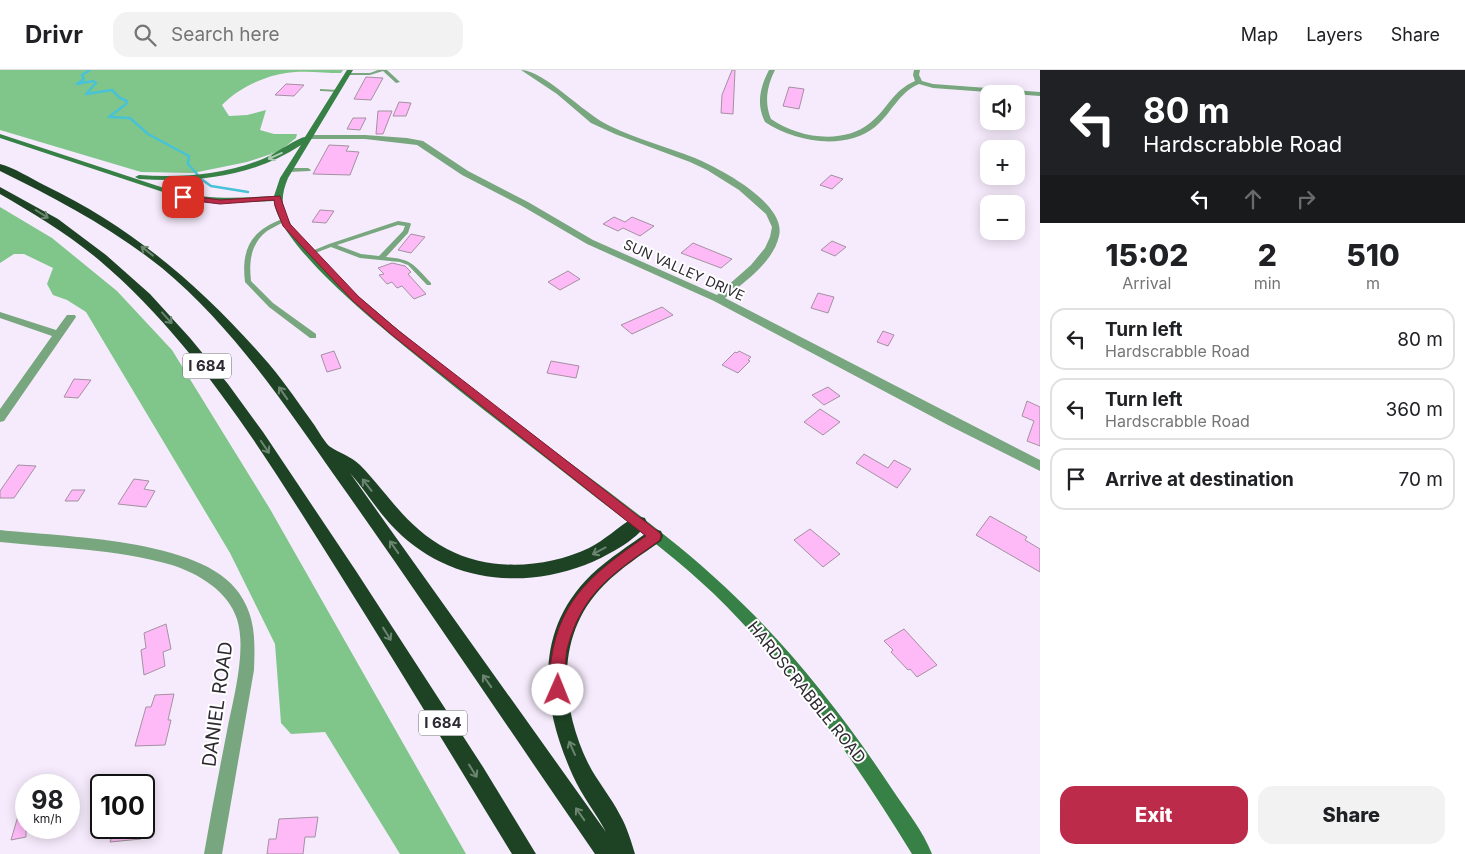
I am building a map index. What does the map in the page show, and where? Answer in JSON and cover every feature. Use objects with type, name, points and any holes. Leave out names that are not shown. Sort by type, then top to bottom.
[{"type":"highway","name":"I 684","points":[[0,167],[48,190],[128,237],[174,273],[245,344],[266,369],[382,530],[608,854]]},
{"type":"highway","name":"I 684","points":[[0,190],[61,225],[115,267],[167,318],[203,361],[263,444],[361,592],[525,854]]},
{"type":"highway","points":[[321,447],[352,466],[383,505],[418,540],[451,560],[482,569],[527,572],[567,564],[606,547],[639,524]]},
{"type":"highway","points":[[624,854],[616,829],[582,772],[568,738],[558,704],[557,676],[560,651],[576,606],[589,588],[606,572],[655,536]]},
{"type":"main road","points":[[0,136],[196,200],[220,202],[278,198],[288,170],[349,72]]},
{"type":"main road","points":[[94,167],[122,174],[151,178],[186,178],[214,174],[269,159],[312,133]]},
{"type":"main road","name":"HARDSCRABBLE ROAD","points":[[278,198],[278,206],[284,220],[310,252],[356,299],[395,333],[655,536],[718,589],[781,655],[838,726],[869,769],[923,854]]},
{"type":"street","points":[[524,70],[555,90],[593,120],[620,133],[710,168],[740,186],[771,213],[776,221],[776,228],[775,237],[770,247],[756,265],[718,299]]},
{"type":"street","points":[[772,70],[766,84],[763,100],[768,120],[789,132],[820,138],[840,138],[866,130],[876,122],[898,92],[906,86],[919,82],[941,87],[1040,94]]},
{"type":"street","points":[[917,70],[916,78],[919,82]]},
{"type":"street","name":"SUN VALLEY DRIVE","points":[[312,133],[406,140],[420,143],[465,173],[539,211],[590,242],[718,299],[1040,466]]},
{"type":"street","points":[[0,315],[60,335]]},
{"type":"street","points":[[0,418],[72,317]]},
{"type":"street","name":"DANIEL ROAD","points":[[0,536],[122,549],[169,558],[197,569],[217,581],[233,596],[244,616],[248,639],[246,670],[213,854]]},
{"type":"lane","points":[[349,72],[370,74],[383,70],[398,82]]},
{"type":"lane","points":[[322,90],[338,91]]},
{"type":"lane","points":[[288,170],[308,170]]},
{"type":"lane","points":[[284,220],[269,225],[258,234],[248,253],[246,262],[248,282],[271,305],[313,336]]},
{"type":"lane","points":[[310,252],[398,223],[408,224],[406,232],[381,258]]},
{"type":"lane","points":[[331,245],[360,256],[401,260],[410,264],[429,284]]},
{"type":"green space","points":[[0,70],[343,70],[341,73],[286,73],[251,84],[235,94],[222,105],[229,116],[247,115],[266,110],[260,130],[274,134],[297,134],[296,138],[280,151],[247,162],[193,173],[141,172],[0,130]]},
{"type":"green space","points":[[0,207],[52,238],[117,291],[172,350],[270,509],[466,854],[400,854],[325,732],[291,734],[281,723],[275,644],[230,553],[86,312],[67,300],[53,295],[47,284],[53,268],[24,254],[14,254],[0,263]]},
{"type":"building","points":[[732,70],[735,70],[733,114],[721,113],[722,95]]},
{"type":"building","points":[[366,77],[383,78],[371,100],[354,99]]},
{"type":"building","points":[[286,84],[304,85],[294,96],[275,95]]},
{"type":"building","points":[[789,87],[804,89],[799,109],[783,106]]},
{"type":"building","points":[[399,102],[411,103],[406,116],[393,116]]},
{"type":"building","points":[[378,111],[392,111],[383,134],[376,134]]},
{"type":"building","points":[[353,118],[366,118],[360,130],[347,129]]},
{"type":"building","points":[[329,145],[349,146],[346,151],[359,152],[350,175],[313,174]]},
{"type":"building","points":[[831,175],[843,179],[832,189],[820,185]]},
{"type":"building","points":[[320,210],[334,211],[326,223],[312,222]]},
{"type":"building","points":[[614,217],[625,222],[632,217],[654,226],[640,236],[623,228],[618,231],[603,224]]},
{"type":"building","points":[[411,234],[425,237],[411,253],[398,250]]},
{"type":"building","points":[[832,241],[846,247],[835,256],[821,250]]},
{"type":"building","points":[[693,243],[732,259],[721,268],[681,253]]},
{"type":"building","points":[[392,263],[405,266],[411,272],[408,274],[426,294],[414,299],[402,286],[397,288],[392,282],[387,284],[379,275],[384,274],[378,268]]},
{"type":"building","points":[[568,271],[580,279],[560,290],[548,282]]},
{"type":"building","points":[[818,293],[834,297],[828,313],[811,308]]},
{"type":"building","points":[[662,307],[673,315],[632,334],[621,325]]},
{"type":"building","points":[[883,331],[894,335],[888,346],[877,342]]},
{"type":"building","points":[[334,351],[341,368],[327,372],[321,355]]},
{"type":"building","points":[[739,351],[751,357],[748,360],[750,361],[738,373],[722,365],[735,352]]},
{"type":"building","points":[[551,361],[579,366],[576,378],[547,373]]},
{"type":"building","points":[[74,379],[91,380],[78,398],[64,397]]},
{"type":"building","points":[[828,387],[840,396],[824,405],[812,395]]},
{"type":"building","points":[[1027,401],[1040,407],[1040,446],[1027,441],[1034,421],[1022,416]]},
{"type":"building","points":[[820,409],[840,422],[823,435],[804,422]]},
{"type":"building","points":[[864,454],[888,468],[894,460],[911,469],[897,488],[856,463]]},
{"type":"building","points":[[18,465],[36,466],[14,498],[0,498],[0,491]]},
{"type":"building","points":[[134,479],[149,481],[144,489],[155,491],[146,507],[118,504]]},
{"type":"building","points":[[72,490],[85,490],[78,501],[65,501]]},
{"type":"building","points":[[990,516],[1027,537],[1025,540],[1040,549],[1040,572],[976,535]]},
{"type":"building","points":[[810,529],[840,554],[823,567],[794,540]]},
{"type":"building","points":[[166,624],[171,649],[163,652],[165,666],[144,675],[141,650],[146,648],[144,633]]},
{"type":"building","points":[[904,629],[937,665],[917,677],[891,652],[893,650],[884,641]]},
{"type":"building","points":[[174,694],[168,720],[171,720],[165,745],[135,746],[146,707],[151,707],[155,695]]},
{"type":"building","points":[[318,817],[315,837],[305,837],[303,854],[267,854],[269,839],[276,839],[279,819]]},
{"type":"building","points":[[15,826],[16,839],[11,840]]},
{"type":"building","points":[[111,839],[141,839],[110,842]]},
{"type":"waterway","points":[[90,70],[82,75],[84,79],[77,84],[93,81],[96,83],[86,94],[112,90],[120,98],[127,101],[126,104],[109,117],[130,118],[148,134],[189,156],[188,164],[197,174]]},
{"type":"waterway","points":[[201,179],[211,186],[248,192]]},
{"type":"route","points":[[183,197],[220,202],[278,198],[278,206],[286,225],[356,299],[395,333],[655,536],[606,572],[589,588],[576,606],[560,651],[557,676],[558,690]]}]
